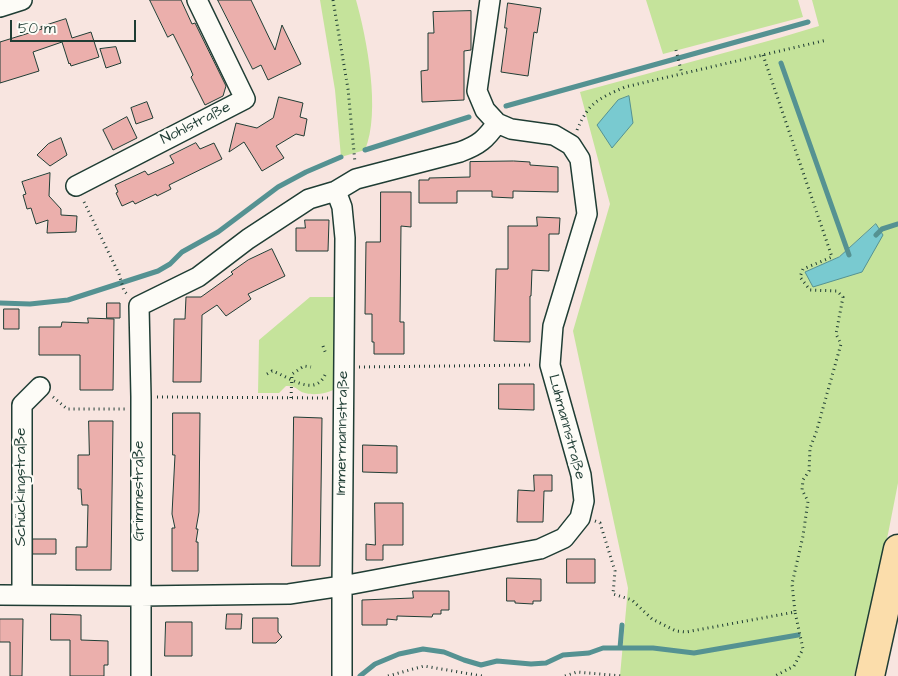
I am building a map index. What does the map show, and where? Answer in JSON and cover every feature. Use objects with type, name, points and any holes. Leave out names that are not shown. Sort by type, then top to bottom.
[{"type":"main road","points":[[870,676],[898,550]]},
{"type":"main road","points":[[886,676],[898,625]]},
{"type":"street","points":[[0,7],[22,0]]},
{"type":"street","name":"Nohlstraße","points":[[76,186],[245,99],[197,0]]},
{"type":"street","points":[[490,0],[477,91],[485,110],[498,123],[511,129],[554,135],[571,145]]},
{"type":"street","points":[[336,191],[356,179],[477,146],[498,123]]},
{"type":"street","name":"Luhmannstraße","points":[[571,145],[580,160],[587,214],[553,326],[550,365],[581,475],[584,500],[581,515]]},
{"type":"street","name":"Grimmestraße","points":[[141,676],[139,306],[198,278],[248,239],[309,199],[336,191]]},
{"type":"street","name":"Immermannstraße","points":[[336,191],[342,208],[345,238],[333,366],[344,398],[342,676]]},
{"type":"street","name":"Schückingstraße","points":[[22,595],[22,406],[40,387]]},
{"type":"street","points":[[0,595],[289,594],[540,549],[564,538],[581,515]]},
{"type":"path","points":[[333,0],[348,89],[356,179]]},
{"type":"path","points":[[571,145],[584,114],[599,98],[625,87],[827,40]]},
{"type":"path","points":[[676,50],[682,74]]},
{"type":"path","points":[[764,55],[832,257],[803,269],[800,277],[810,290],[838,291],[843,298],[836,334],[841,344],[810,448],[809,471],[803,480],[802,490],[808,501],[803,536],[792,584],[795,612],[803,649],[794,666],[775,676]]},
{"type":"path","points":[[76,186],[119,274],[124,291]]},
{"type":"path","points":[[322,346],[333,366]]},
{"type":"path","points":[[333,366],[550,365]]},
{"type":"path","points":[[291,398],[292,374],[304,366],[311,367]]},
{"type":"path","points":[[267,374],[272,371],[305,385],[312,385],[323,380],[333,366]]},
{"type":"path","points":[[40,387],[67,408],[141,403],[344,398]]},
{"type":"path","points":[[581,515],[600,523],[615,571],[613,594],[632,600],[652,618],[676,631],[686,632],[795,612]]},
{"type":"path","points":[[388,676],[424,666],[482,676]]},
{"type":"path","points":[[565,676],[577,672],[622,676]]},
{"type":"green space","points":[[320,0],[356,0],[371,75],[372,116],[370,134],[365,150],[341,157],[335,90]]},
{"type":"green space","points":[[646,0],[798,0],[803,17],[663,54]]},
{"type":"green space","points":[[812,0],[898,0],[898,483],[888,534],[854,676],[620,676],[628,588],[573,331],[610,204],[580,92],[819,26]],"holes":[[[875,225],[883,235],[813,286],[805,272],[839,257]]]},
{"type":"green space","points":[[310,297],[339,297],[337,388],[326,393],[309,394],[286,386],[279,393],[258,393],[259,340]]},
{"type":"water","points":[[629,96],[633,123],[612,148],[597,125],[618,100]]},
{"type":"water","points":[[876,224],[883,235],[862,272],[813,287],[805,272],[839,257]]},
{"type":"building","points":[[150,0],[181,0],[192,24],[195,23],[226,86],[223,96],[205,105],[191,77],[193,75],[190,68],[173,34],[168,37]]},
{"type":"building","points":[[218,0],[251,0],[275,50],[282,25],[301,64],[268,80],[261,65],[253,69]]},
{"type":"building","points":[[508,3],[541,8],[537,33],[534,32],[528,76],[501,72],[507,28],[505,28]]},
{"type":"building","points":[[471,11],[471,50],[464,51],[464,100],[422,102],[421,71],[428,70],[428,33],[434,33],[433,12]]},
{"type":"building","points":[[66,19],[72,38],[91,32],[99,57],[71,66],[62,42],[33,52],[39,71],[0,83],[0,42],[42,29],[41,27]]},
{"type":"building","points":[[116,47],[121,63],[106,68],[100,49]]},
{"type":"building","points":[[279,97],[303,103],[300,117],[307,119],[304,136],[296,134],[276,146],[284,158],[262,171],[244,142],[229,152],[236,123],[257,128],[273,118]]},
{"type":"building","points":[[147,102],[153,118],[136,124],[131,108]]},
{"type":"building","points":[[127,117],[137,138],[113,150],[103,130]]},
{"type":"building","points":[[61,138],[67,155],[50,166],[37,155],[48,144]]},
{"type":"building","points":[[196,143],[200,149],[214,143],[222,159],[169,185],[171,189],[157,196],[156,194],[135,204],[133,201],[122,206],[116,193],[118,192],[115,185],[145,171],[148,175],[174,163],[170,156]]},
{"type":"building","points":[[470,162],[530,162],[530,165],[558,167],[558,192],[513,191],[513,198],[492,197],[492,191],[457,191],[457,203],[419,203],[419,180],[470,177]]},
{"type":"building","points":[[50,173],[49,196],[61,209],[61,215],[77,216],[76,232],[47,233],[48,220],[36,224],[31,208],[27,209],[23,195],[26,194],[22,182]]},
{"type":"building","points":[[381,192],[411,192],[411,227],[401,226],[400,322],[404,322],[404,354],[374,354],[372,314],[365,314],[366,242],[380,242]]},
{"type":"building","points":[[537,217],[560,218],[559,234],[549,234],[549,271],[532,270],[530,342],[494,341],[496,269],[508,269],[508,226],[537,226]]},
{"type":"building","points":[[305,220],[329,220],[328,251],[296,251],[296,228],[305,228]]},
{"type":"building","points":[[272,249],[285,276],[248,294],[251,299],[226,316],[217,305],[202,315],[201,382],[173,382],[174,319],[185,319],[186,297],[201,297],[233,274],[231,272],[248,260]]},
{"type":"building","points":[[107,303],[120,303],[120,318],[107,318]]},
{"type":"building","points":[[4,309],[19,309],[19,329],[4,329]]},
{"type":"building","points":[[88,318],[114,319],[113,390],[80,390],[80,355],[39,355],[39,327],[61,327],[62,322],[88,323]]},
{"type":"building","points":[[499,384],[534,384],[534,410],[499,409]]},
{"type":"building","points":[[173,413],[200,413],[199,512],[196,529],[198,529],[196,542],[198,542],[198,571],[172,571],[172,528],[175,528],[172,514],[175,455],[173,455]]},
{"type":"building","points":[[294,417],[322,418],[320,566],[292,566]]},
{"type":"building","points":[[89,421],[113,421],[111,570],[76,570],[76,547],[87,547],[88,505],[82,505],[81,489],[78,489],[78,455],[89,455]]},
{"type":"building","points":[[363,445],[397,446],[397,473],[363,472]]},
{"type":"building","points":[[534,475],[552,475],[552,491],[544,491],[543,522],[517,522],[518,490],[534,491]]},
{"type":"building","points":[[375,503],[403,503],[403,545],[383,545],[383,560],[366,560],[366,544],[375,545]]},
{"type":"building","points":[[33,539],[56,539],[56,554],[33,554]]},
{"type":"building","points":[[567,559],[595,559],[595,583],[567,583]]},
{"type":"building","points":[[507,578],[541,579],[541,601],[533,601],[533,604],[507,601]]},
{"type":"building","points":[[413,591],[449,591],[449,610],[441,610],[441,614],[433,614],[432,617],[397,616],[397,620],[387,619],[387,625],[362,625],[362,600],[413,598]]},
{"type":"building","points":[[51,614],[81,615],[81,640],[108,641],[108,665],[104,665],[104,676],[70,676],[70,640],[51,640]]},
{"type":"building","points":[[227,614],[242,614],[241,629],[226,629]]},
{"type":"building","points":[[253,618],[278,618],[278,632],[282,637],[276,643],[253,643]]},
{"type":"building","points":[[0,619],[23,619],[22,676],[10,676],[10,642],[0,642]]},
{"type":"building","points":[[166,622],[192,622],[192,656],[165,656]]},
{"type":"waterway","points":[[506,106],[808,22]]},
{"type":"waterway","points":[[781,63],[849,255]]},
{"type":"waterway","points":[[365,150],[469,117]]},
{"type":"waterway","points":[[0,303],[30,304],[68,300],[158,271],[170,264],[182,252],[218,232],[278,187],[306,172],[341,157]]},
{"type":"waterway","points":[[876,235],[882,229],[898,224]]},
{"type":"waterway","points":[[620,648],[622,625]]},
{"type":"waterway","points":[[360,676],[375,664],[399,654],[423,649],[444,652],[481,665],[497,661],[531,664],[546,663],[563,655],[589,653],[603,648],[653,648],[694,653],[798,635]]}]
